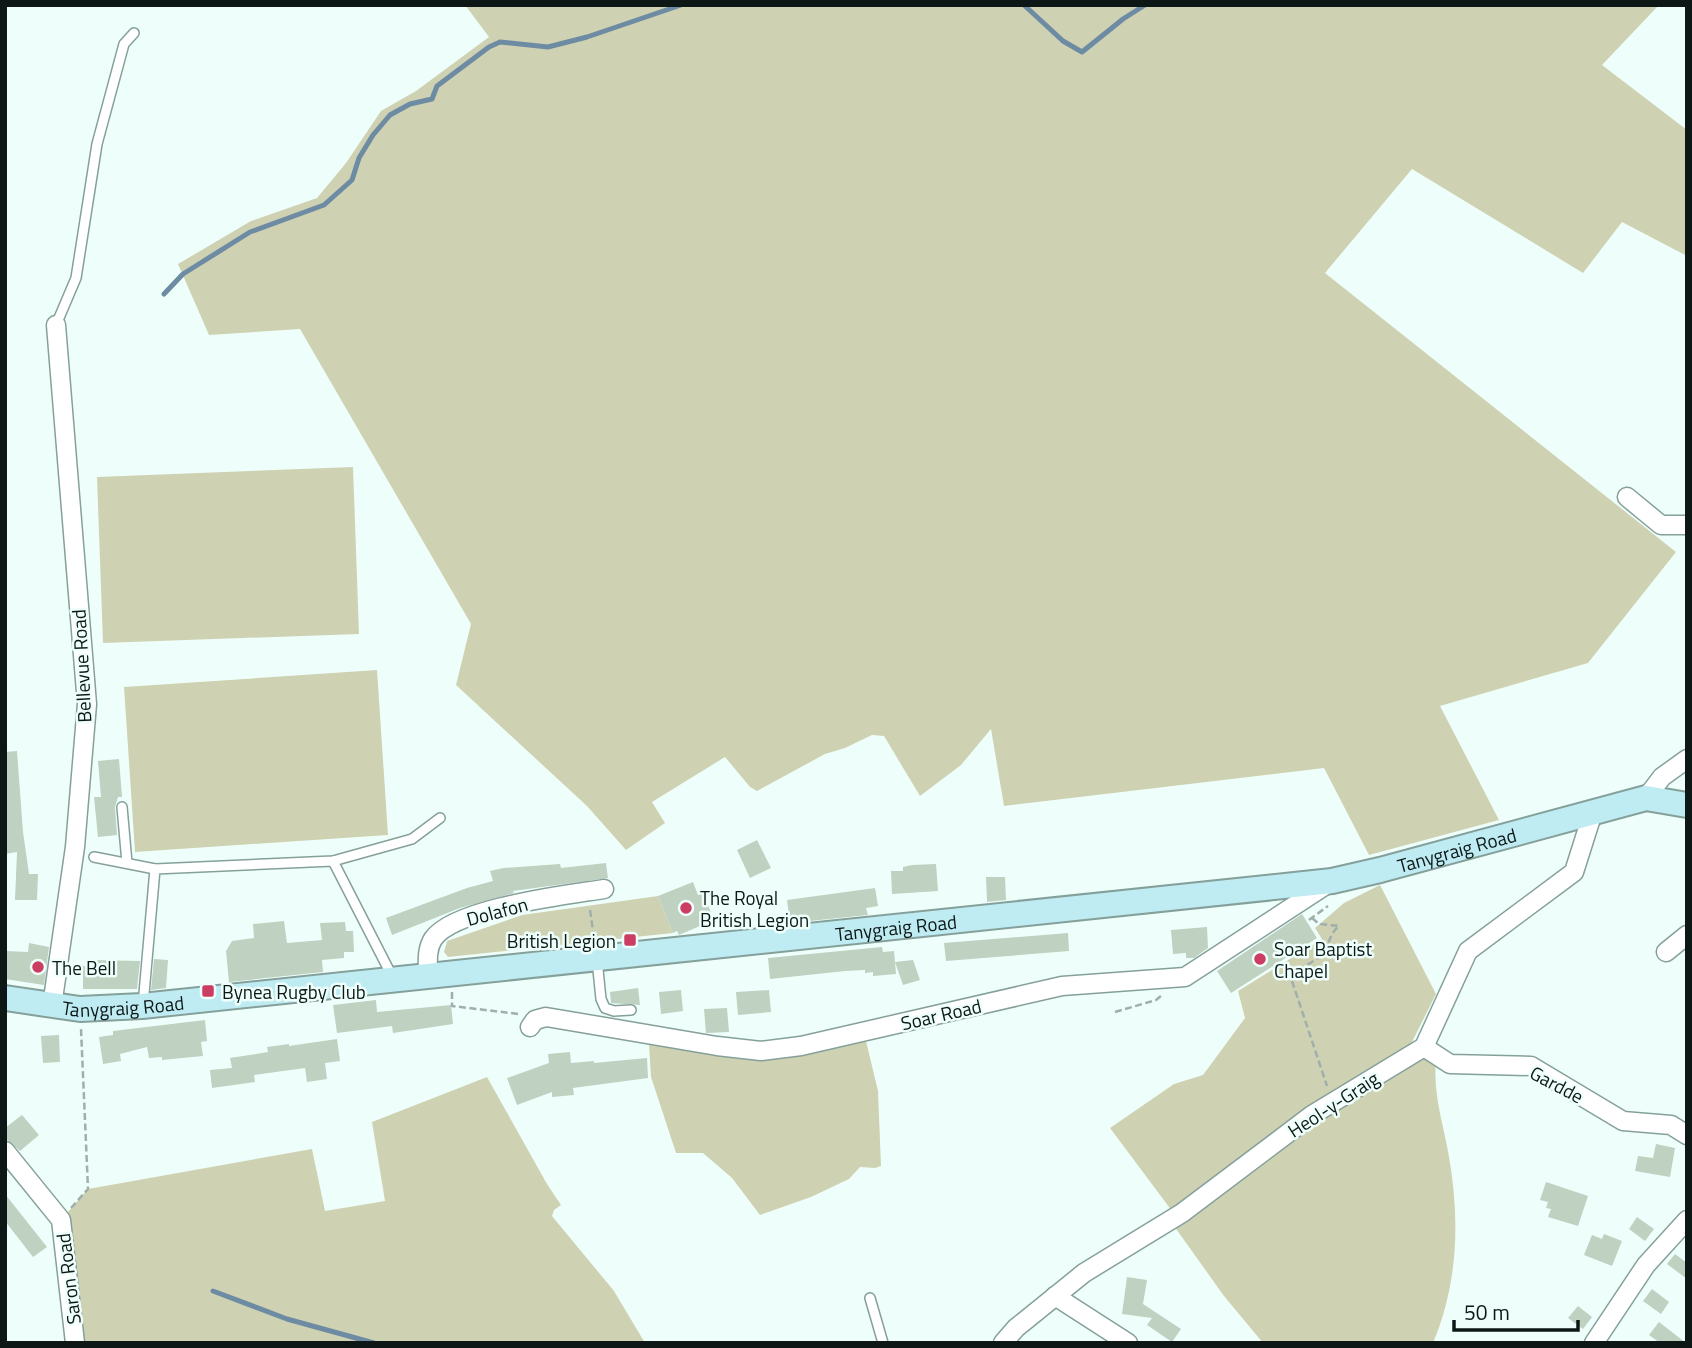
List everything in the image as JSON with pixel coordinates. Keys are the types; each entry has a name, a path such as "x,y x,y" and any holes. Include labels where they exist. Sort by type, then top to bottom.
{"main road":[{"name":"Tanygraig Road","path":"5,998 79,1009 142,1006 1332,881 1646,798"},
{"path":"1646,798 1687,805"}],"street":[{"name":"Bellevue Road","path":"52,1006 75,847 87,704 56,325"},
{"path":"1627,497 1661,525 1687,525"},
{"path":"1646,798 1662,777 1687,759"},
{"path":"1424,1047 1468,951 1574,872 1593,812"},
{"name":"Soar Road","path":"546,1017 717,1046 761,1051 800,1046 1062,986 1185,977 1332,881"},
{"name":"Dolafon","path":"428,976 427,955 433,939 446,926 515,905 596,890"},
{"path":"1666,952 1687,935"},
{"path":"530,1027 535,1020 546,1017"},
{"name":"Heol-y-Graig","path":"1003,1343 1016,1328 1055,1296 1115,1252 1182,1213 1309,1110 1424,1047"},
{"name":"Gardde","path":"1424,1047 1450,1064 1531,1066 1623,1121 1671,1125 1687,1135"},
{"name":"Saron Road","path":"5,1150 61,1220 75,1343"},
{"path":"1594,1343 1646,1265 1687,1220"},
{"path":"1055,1296 1128,1343"}],"lane":[{"path":"56,325 76,278 97,144 124,44 134,33"},
{"path":"122,807 127,863"},
{"path":"94,857 155,869 333,861 412,839 440,818"},
{"path":"333,861 393,980"},
{"path":"142,1006 155,869"},
{"path":"597,958 601,999 605,1008 614,1011 631,1010"},
{"path":"870,1298 883,1343"}],"path":[{"path":"596,890 597,958"},
{"path":"1309,1110 1329,1090 1291,978 1298,969 1323,954 1329,936 1339,926 1320,925 1312,918"},
{"path":"452,986 452,1006 546,1017"},
{"path":"61,1220 88,1189 79,1009"}],"green space":[{"path":"465,5 1659,5 1602,65 1687,130 1687,256 1622,222 1583,273 1412,169 1325,273 1676,552 1588,663 1440,706 1499,820 1369,855 1324,768 1004,806 991,729 961,765 920,796 884,736 872,735 825,754 757,791 750,787 725,757 652,802 665,823 626,850 587,806 456,685 471,624 300,329 209,335 178,264 251,221 317,198 346,163 381,111 416,91 489,37"},
{"path":"353,467 359,634 103,643 97,477"},
{"path":"377,670 388,835 135,852 124,687"},
{"path":"1380,885 1436,994 1411,1044 1305,1111 1172,1211 1110,1128 1174,1084 1203,1075 1245,1018 1238,991 1322,939 1315,928 1344,903"},
{"path":"658,896 673,933 448,957 444,952 447,941 522,915"},
{"path":"866,1041 878,1091 881,1166 860,1167 849,1179 811,1197 760,1215 732,1178 703,1153 676,1153 651,1077 649,1045 810,1049"},
{"path":"1424,1055 1436,1061 1437,1095 1452,1175 1455,1224 1455,1248 1448,1296 1433,1343 1263,1343 1224,1296 1174,1226 1317,1120"},
{"path":"487,1077 561,1205 554,1210 552,1216 614,1291 645,1343 77,1343 61,1220 88,1189 312,1149 325,1211 385,1201 372,1122"}],"building":[{"path":"17,751 23,832 29,874 38,874 37,900 15,900 17,852 5,854 5,752"},
{"path":"119,759 122,797 118,797 115,807 117,835 98,837 94,797 101,797 98,761"},
{"path":"757,840 771,868 750,878 737,850"},
{"path":"606,863 608,878 513,891 514,893 460,908 392,935 386,918 493,881 490,871 560,864 561,868"},
{"path":"936,864 938,891 892,894 891,871 903,871 903,867 912,865"},
{"path":"986,877 1005,877 1006,900 987,902"},
{"name":"The Royal British Legion","path":"693,882 698,895 703,893 714,920 679,935 677,931 673,933 658,896"},
{"path":"875,888 878,906 866,908 868,915 790,923 787,900"},
{"name":"Soar Baptist Chapel","path":"1302,914 1317,938 1231,993 1217,971"},
{"path":"284,921 287,943 322,940 320,923 345,922 346,931 353,931 354,952 344,952 344,958 322,960 323,972 229,982 226,951 232,941 254,938 253,924"},
{"path":"1207,927 1208,948 1194,958 1186,958 1186,953 1173,954 1171,930"},
{"path":"1068,933 1069,951 946,961 944,943"},
{"path":"29,943 49,947 44,985 5,979 5,951 28,952"},
{"path":"882,947 883,952 894,951 896,974 873,976 873,972 865,973 865,970 770,979 768,958"},
{"path":"154,959 168,960 166,988 151,990"},
{"path":"91,960 140,961 137,989 83,989 83,966 91,967"},
{"path":"913,960 920,980 903,985 895,962"},
{"path":"638,988 640,1005 611,1003 610,992"},
{"path":"681,990 683,1011 661,1014 659,992"},
{"path":"769,990 771,1012 738,1015 736,992"},
{"path":"376,1000 377,1012 451,1005 453,1024 393,1033 392,1026 337,1033 333,1005"},
{"path":"727,1008 729,1032 706,1033 704,1009"},
{"path":"205,1020 207,1041 201,1042 203,1056 162,1060 162,1057 149,1058 147,1047 120,1054 121,1061 103,1064 99,1037 113,1035 113,1031"},
{"path":"59,1035 60,1062 43,1063 41,1036"},
{"path":"337,1039 340,1061 325,1063 327,1079 307,1082 305,1068 254,1075 255,1082 212,1088 210,1070 232,1068 230,1058 268,1052 267,1047"},
{"path":"570,1052 571,1063 647,1058 648,1078 573,1088 574,1095 552,1097 552,1092 517,1105 507,1078 549,1063 548,1054"},
{"path":"22,1115 39,1135 20,1151 5,1138 5,1128"},
{"path":"1656,1144 1675,1148 1670,1177 1635,1171 1638,1156 1653,1158"},
{"path":"1546,1182 1588,1196 1578,1226 1548,1217 1551,1209 1546,1208 1548,1202 1540,1200"},
{"path":"5,1194 47,1247 33,1257 5,1221"},
{"path":"1637,1217 1654,1229 1645,1241 1629,1229"},
{"path":"1604,1234 1622,1241 1612,1266 1584,1255 1592,1235 1602,1239"},
{"path":"1675,1254 1687,1263 1687,1279 1667,1264"},
{"path":"1127,1277 1147,1280 1143,1304 1181,1329 1172,1342 1147,1325 1152,1318 1122,1314"},
{"path":"1652,1289 1669,1302 1661,1314 1643,1301"},
{"path":"1578,1306 1592,1317 1583,1329 1568,1318"},
{"path":"1659,1322 1686,1343 1660,1343 1649,1335"}],"waterway":[{"path":"164,294 183,274 250,232 324,205 352,180 359,158 390,115 410,104 432,99 437,86 489,47 500,42 548,47 587,37 681,5"},
{"path":"1024,5 1063,41 1082,52 1145,5"},
{"path":"213,1291 287,1319 374,1343"}],"place":[{"name":"The Royal British Legion","path":"686,908"},
{"name":"British Legion","path":"630,940"},
{"name":"Soar Baptist Chapel","path":"1260,959"},
{"name":"The Bell","path":"38,967"},
{"name":"Bynea Rugby Club","path":"208,991"}]}
